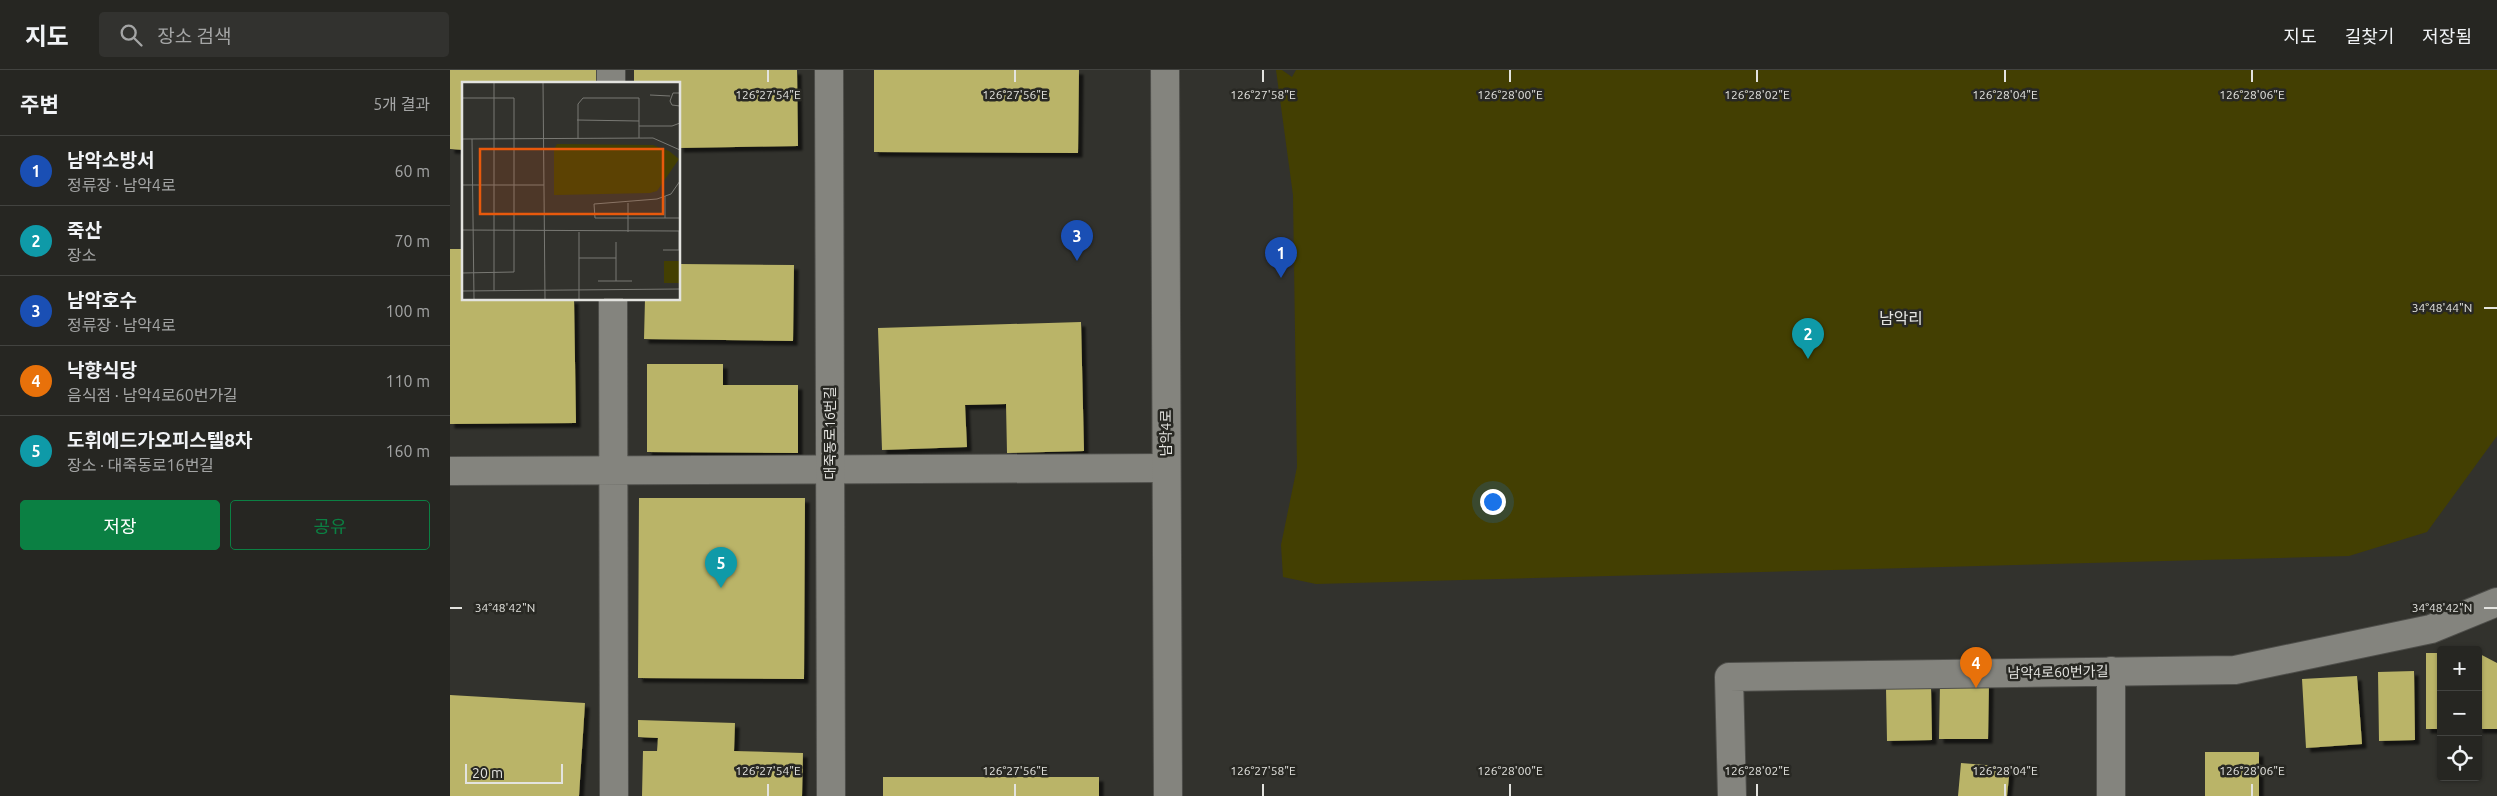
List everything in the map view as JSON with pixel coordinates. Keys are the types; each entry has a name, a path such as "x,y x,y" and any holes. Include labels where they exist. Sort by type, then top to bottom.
{"street":[{"name":"대죽동로16번길","path":"829,70 831,796"},
{"name":"남악4로","path":"1165,70 1168,796"},
{"path":"612,300 614,796"},
{"path":"450,471 1166,468"},
{"name":"남악4로60번가길","path":"1732,796 1729,677 2236,670 2431,629 2497,602"},
{"path":"2111,671 2111,796"}],"shaded area":[{"path":"1276,70 1282,70 1292,77 1296,70 2497,70 2497,436 2427,532 2349,556 1316,584 1283,577 1281,545 1297,467 1293,195"}],"building":[{"path":"450,70 596,70 596,82 462,82 462,150 450,149"},
{"path":"634,70 797,70 798,146 680,148 680,82 634,82"},
{"path":"874,70 1079,70 1078,153 874,152"},
{"path":"450,249 462,249 462,300 574,300 576,423 450,424"},
{"path":"680,264 794,265 793,341 644,339 645,300 680,300"},
{"path":"1081,322 1084,451 1007,453 1006,404 965,405 967,447 882,450 878,328"},
{"path":"647,364 723,364 723,385 798,385 798,453 647,452"},
{"path":"639,498 805,498 804,679 638,678"},
{"path":"2426,653 2437,653 2437,729 2426,729"},
{"path":"2482,655 2497,663 2497,729 2482,729"},
{"path":"2414,671 2415,740 2379,741 2378,672"},
{"path":"2357,676 2362,744 2306,748 2302,679"},
{"path":"1940,682 1989,683 1988,739 1939,739"},
{"path":"1931,687 1932,740 1887,741 1886,688"},
{"path":"450,695 585,703 579,796 450,796"},
{"path":"638,720 735,723 734,751 803,753 802,796 642,796 643,751 657,751 658,738 638,737"},
{"path":"2205,752 2259,752 2259,796 2205,796"},
{"path":"1961,763 2010,767 2007,796 1958,796"},
{"path":"883,777 1099,777 1099,796 883,796"}],"place":[{"name":"남악호수","path":"1077,261"},
{"name":"남악소방서","path":"1281,278"},
{"name":"죽산","path":"1808,359"},
{"name":"도휘에드가오피스텔8차","path":"721,588"},
{"name":"낙향식당","path":"1976,688"}],"district":[{"name":"남악리","path":"1901,318"}]}
